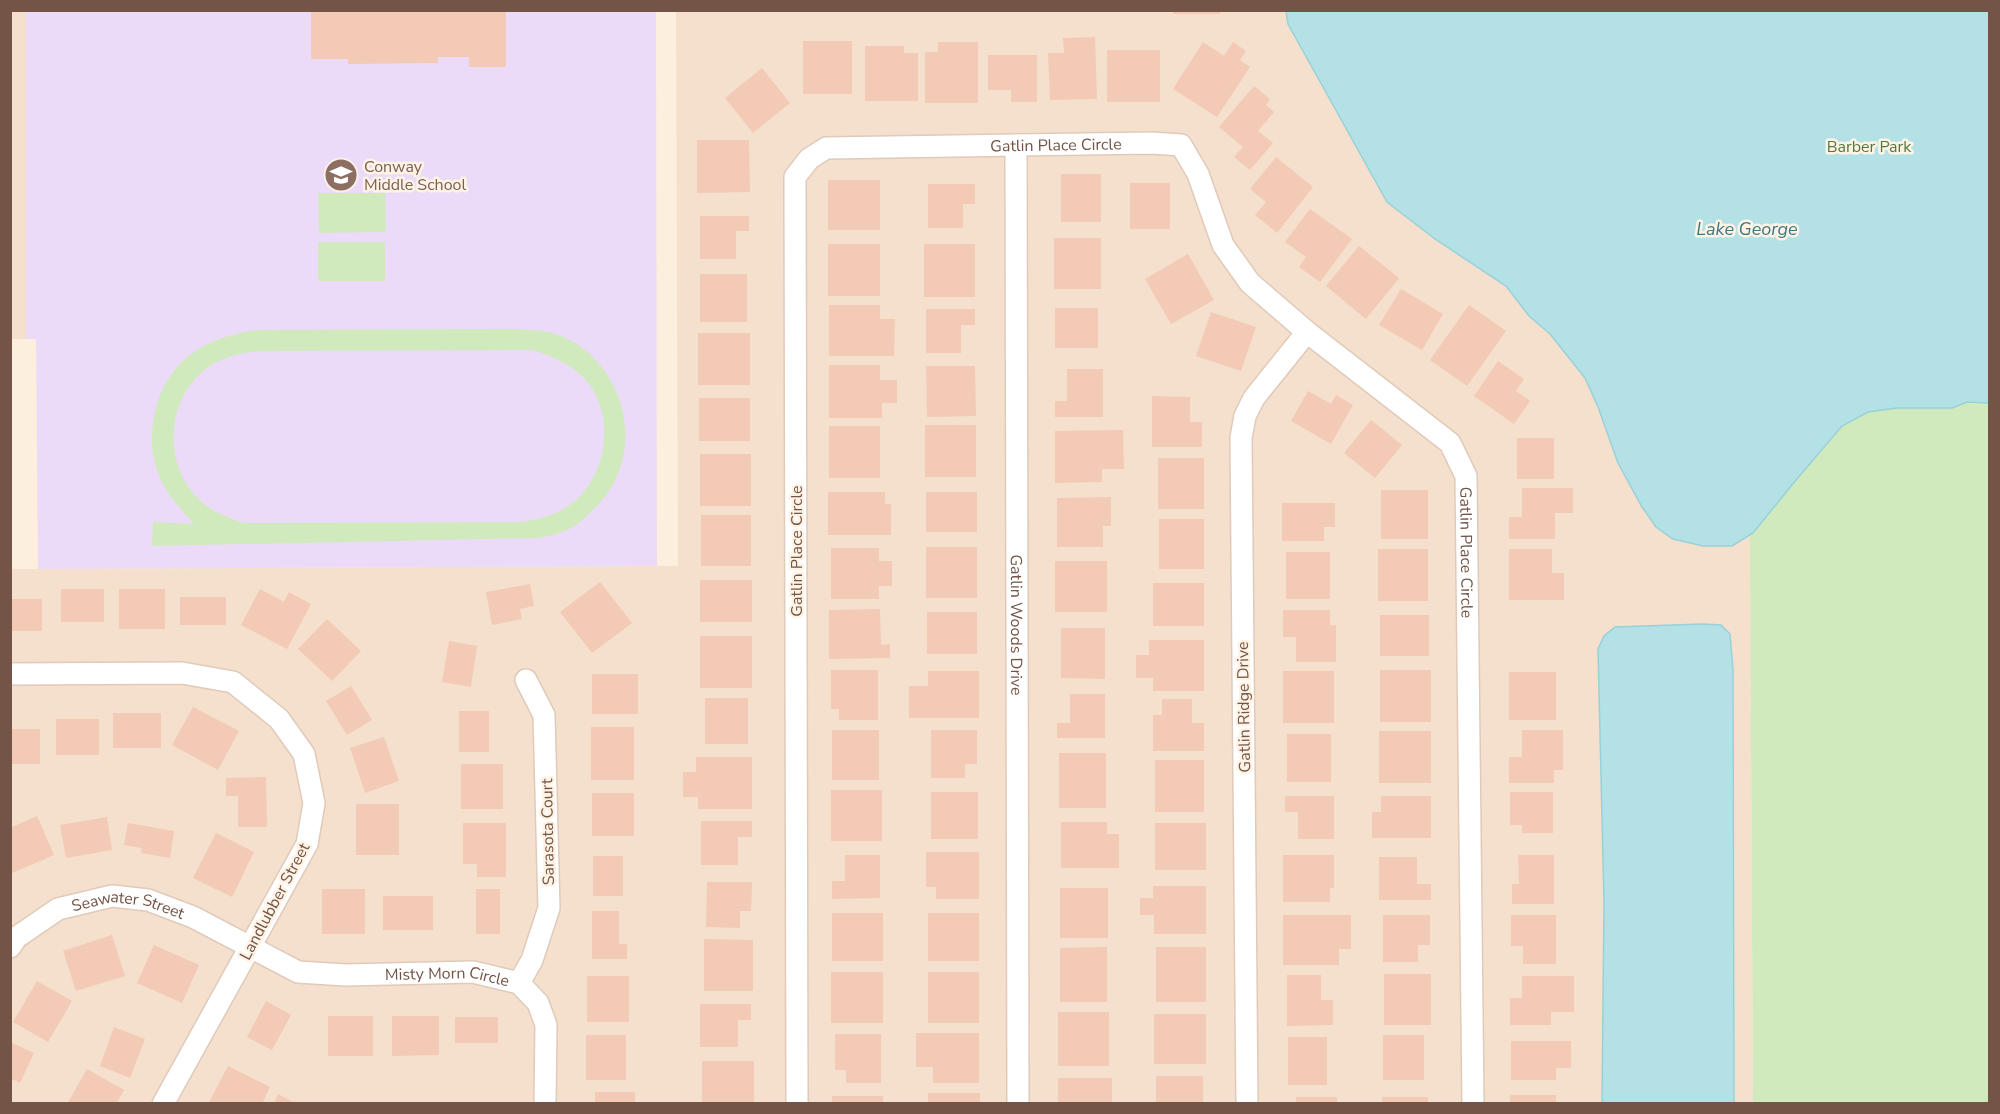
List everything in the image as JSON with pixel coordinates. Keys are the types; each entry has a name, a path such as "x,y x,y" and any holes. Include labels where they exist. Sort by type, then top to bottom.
{"street":[{"name":"Gatlin Place Circle","path":"797,1104 795,177 808,159 826,148 1152,143 1180,146 1198,174 1223,245 1250,283 1308,332 1450,442 1466,476 1473,1104"},
{"name":"Gatlin Woods Drive","path":"1016,146 1018,1104"},
{"name":"Gatlin Ridge Drive","path":"1247,1104 1241,438 1245,416 1254,398 1308,332"},
{"name":"Landlubber Street","path":"10,674 182,673 233,682 279,719 304,754 314,803 306,844 163,1104"},
{"name":"Sarasota Court","path":"519,983 532,960 549,908 544,715 526,680"},
{"name":"Seawater Street","path":"10,947 17,937 58,909 112,896 148,900 171,908 193,917 250,948"},
{"name":"Misty Morn Circle","path":"250,948 298,972 346,975 473,972 519,983 538,1003 546,1025 545,1104"}],"shaded area":[{"path":"10,11 26,11 26,339 10,339"},
{"name":"Conway Middle School","path":"26,11 656,11 657,566 38,569 36,339 26,339"},
{"path":"676,11 1989,11 1747,20 1753,1103 11,1103 10,569 678,566"}],"green space":[{"name":"Barber Park","path":"1989,16 1989,1103 1753,1103 1747,20"},
{"path":"318,193 385,193 386,232 319,233"},
{"path":"318,242 385,242 385,281 318,281"},
{"path":"514,329 540,331 564,337 586,351 603,369 616,390 623,414 625,438 622,462 613,485 597,506 574,526 565,531 539,538 152,546 153,522 194,524 166,490 155,462 152,446 153,422 165,384 187,357 202,347 218,339 257,330","holes":["532,350 566,364 584,378 595,394 602,411 604,430 603,449 598,467 589,484 577,499 562,510 547,516 522,522 244,523 207,507 189,488 180,470 175,451 174,431 177,411 185,393 197,377 213,364 231,356 262,351"]}],"water":[{"name":"Lake George","path":"1286,11 1989,11 1989,403 1967,402 1952,408 1897,408 1868,412 1842,426 1753,533 1732,546 1703,546 1673,539 1656,527 1642,507 1618,463 1585,378 1550,334 1529,316 1506,286 1435,239 1387,202 1288,24"},
{"path":"1721,625 1730,634 1733,669 1734,1103 1602,1103 1604,902 1598,649 1604,636 1615,627"}],"building":[{"path":"311,10 506,10 506,67 469,67 469,57 438,57 438,63 348,64 348,59 311,59"},
{"path":"1173,10 1220,10 1220,14 1173,14"},
{"path":"1095,37 1097,99 1050,100 1048,53 1064,53 1063,38"},
{"path":"803,41 852,41 852,94 803,94"},
{"path":"938,42 978,42 978,103 925,103 925,52 938,52"},
{"path":"1203,42 1224,56 1233,42 1246,51 1240,60 1250,67 1217,117 1173,89"},
{"path":"865,46 904,46 904,53 918,53 918,101 865,101"},
{"path":"1107,50 1160,50 1160,102 1107,102"},
{"path":"988,55 1037,55 1037,102 1011,102 1011,90 988,90"},
{"path":"762,68 790,103 753,133 725,98"},
{"path":"1254,86 1270,99 1266,105 1274,112 1258,131 1273,143 1250,170 1234,157 1243,147 1219,127"},
{"path":"697,140 749,140 750,192 697,193"},
{"path":"1276,157 1313,187 1277,233 1255,215 1266,202 1250,189"},
{"path":"1061,174 1101,174 1101,222 1061,222"},
{"path":"828,180 880,180 880,230 828,230"},
{"path":"1130,183 1170,183 1170,229 1130,229"},
{"path":"928,184 975,184 975,204 963,204 963,228 928,228"},
{"path":"1310,209 1352,239 1320,282 1299,267 1306,257 1285,242"},
{"path":"700,216 749,216 749,231 736,231 736,259 700,259"},
{"path":"1054,238 1101,238 1101,289 1054,289"},
{"path":"828,244 880,244 880,296 828,296"},
{"path":"924,244 975,244 975,297 924,297"},
{"path":"1359,246 1399,278 1366,319 1326,286"},
{"path":"1188,254 1214,300 1171,324 1145,279"},
{"path":"700,274 747,274 747,322 700,322"},
{"path":"1401,289 1443,314 1422,350 1379,325"},
{"path":"829,305 880,305 880,319 895,319 894,356 829,356"},
{"path":"1469,305 1506,331 1467,386 1430,360"},
{"path":"1055,308 1098,308 1098,348 1055,348"},
{"path":"926,309 975,309 975,325 961,325 961,353 926,353"},
{"path":"1211,312 1256,327 1241,371 1196,356"},
{"path":"698,333 750,333 750,385 698,385"},
{"path":"1498,361 1524,379 1516,391 1530,401 1514,424 1474,396"},
{"path":"829,365 880,365 880,380 897,380 897,403 882,403 882,418 829,418"},
{"path":"926,366 975,366 976,416 927,417"},
{"path":"1067,369 1103,369 1103,417 1055,417 1055,401 1067,401"},
{"path":"1308,391 1331,404 1336,395 1353,405 1331,444 1291,421"},
{"path":"1152,396 1190,397 1190,422 1202,422 1202,447 1152,447"},
{"path":"699,398 750,398 750,441 699,441"},
{"path":"1371,420 1402,445 1375,478 1344,453"},
{"path":"925,425 976,425 976,477 925,477"},
{"path":"829,426 880,426 880,478 829,478"},
{"path":"1123,430 1124,469 1102,469 1102,482 1055,483 1055,431"},
{"path":"1517,438 1554,438 1554,479 1517,479"},
{"path":"700,454 751,454 751,506 700,506"},
{"path":"1158,458 1204,458 1204,509 1158,509"},
{"path":"1522,488 1573,488 1573,513 1555,513 1555,539 1509,539 1509,517 1522,517"},
{"path":"1381,490 1428,490 1428,539 1381,539"},
{"path":"828,492 885,492 885,504 891,504 891,535 828,535"},
{"path":"926,492 977,492 977,532 926,532"},
{"path":"1111,497 1111,526 1103,526 1103,547 1057,547 1057,498"},
{"path":"1282,503 1335,503 1335,527 1324,527 1324,541 1282,541"},
{"path":"701,515 751,515 751,566 701,566"},
{"path":"1159,519 1204,519 1204,569 1159,569"},
{"path":"926,547 977,547 977,598 926,598"},
{"path":"831,548 879,548 879,561 892,561 892,586 879,586 879,599 831,599"},
{"path":"1378,549 1428,549 1428,601 1378,601"},
{"path":"1509,549 1552,549 1552,573 1564,573 1564,600 1509,600"},
{"path":"1286,552 1330,552 1330,599 1286,599"},
{"path":"1055,561 1107,561 1107,612 1055,612"},
{"path":"700,580 752,580 752,622 700,622"},
{"path":"600,582 632,623 592,653 560,612"},
{"path":"1153,583 1204,583 1204,626 1153,626"},
{"path":"530,584 534,606 520,609 522,619 492,625 486,592"},
{"path":"61,589 104,589 104,622 61,622"},
{"path":"119,589 165,589 165,629 119,629"},
{"path":"260,589 284,602 289,592 311,604 287,649 241,625"},
{"path":"180,597 226,597 226,625 180,625"},
{"path":"10,599 42,599 42,631 10,631"},
{"path":"880,609 881,645 890,644 890,658 829,659 829,610"},
{"path":"1283,610 1330,610 1330,625 1336,625 1336,662 1296,662 1296,637 1283,637"},
{"path":"927,612 977,612 977,654 927,654"},
{"path":"1380,615 1429,615 1429,656 1380,656"},
{"path":"327,619 361,651 332,681 298,649"},
{"path":"1061,628 1105,628 1105,679 1061,678"},
{"path":"700,636 752,636 752,688 700,688"},
{"path":"1149,640 1204,640 1204,691 1153,691 1153,678 1136,678 1136,655 1149,655"},
{"path":"449,641 477,646 471,687 442,682"},
{"path":"831,670 878,670 878,720 839,720 839,709 831,709"},
{"path":"1380,670 1431,670 1431,722 1380,722"},
{"path":"928,671 979,671 979,718 909,718 909,686 928,686"},
{"path":"1283,671 1334,671 1334,723 1283,723"},
{"path":"1509,672 1556,672 1556,720 1509,720"},
{"path":"592,674 638,674 638,714 592,714"},
{"path":"351,686 372,720 347,735 326,701"},
{"path":"1070,694 1105,694 1105,738 1057,738 1057,723 1070,723"},
{"path":"705,698 748,698 748,744 705,744"},
{"path":"1162,699 1192,699 1192,723 1204,723 1204,751 1153,751 1153,715 1162,715"},
{"path":"193,707 239,731 218,770 172,745"},
{"path":"459,711 489,711 489,752 459,752"},
{"path":"113,713 161,713 161,748 113,748"},
{"path":"56,719 99,719 99,755 56,755"},
{"path":"591,727 634,727 634,780 591,780"},
{"path":"10,729 40,729 40,764 10,764"},
{"path":"832,730 879,730 879,780 832,780"},
{"path":"931,730 977,730 977,764 965,764 965,778 931,778"},
{"path":"1522,730 1563,730 1563,770 1554,770 1554,783 1509,783 1509,757 1522,757"},
{"path":"1379,731 1431,731 1431,783 1379,783"},
{"path":"1287,734 1331,734 1331,782 1287,782"},
{"path":"384,737 399,781 365,793 350,748"},
{"path":"1059,753 1106,753 1106,808 1059,808"},
{"path":"696,757 752,757 752,809 698,809 698,797 683,797 683,772 696,772"},
{"path":"1155,760 1204,760 1204,812 1155,812"},
{"path":"461,764 503,764 503,809 461,809"},
{"path":"266,777 267,827 238,827 238,796 226,796 226,778"},
{"path":"831,790 882,790 882,841 831,841"},
{"path":"931,792 978,792 978,839 931,839"},
{"path":"1510,792 1553,792 1553,833 1522,833 1522,825 1510,825"},
{"path":"592,793 634,793 634,836 592,836"},
{"path":"1285,796 1334,796 1334,839 1298,839 1298,812 1285,812"},
{"path":"1381,796 1431,796 1431,838 1372,838 1372,812 1381,812"},
{"path":"356,804 399,804 399,855 356,855"},
{"path":"37,816 54,855 10,874 10,828"},
{"path":"107,817 112,850 66,858 60,825"},
{"path":"701,821 752,821 752,837 738,837 738,865 701,865"},
{"path":"1061,822 1107,822 1107,834 1119,834 1119,868 1061,868"},
{"path":"128,823 174,831 170,858 141,853 142,848 124,845"},
{"path":"463,823 506,823 506,877 477,877 477,864 463,864"},
{"path":"1155,823 1206,823 1206,870 1155,870"},
{"path":"216,833 254,852 232,897 193,878"},
{"path":"926,852 979,852 979,899 936,899 936,887 926,887"},
{"path":"845,855 880,855 880,898 832,899 832,881 845,881"},
{"path":"1283,855 1334,855 1334,888 1330,888 1330,902 1283,902"},
{"path":"1518,855 1554,855 1554,904 1512,904 1512,884 1519,884"},
{"path":"593,856 623,856 623,896 593,896"},
{"path":"1379,857 1417,857 1417,884 1431,884 1431,900 1379,900"},
{"path":"707,882 752,882 751,911 740,911 740,928 706,927"},
{"path":"1153,886 1206,886 1206,934 1154,934 1154,915 1140,915 1140,898 1153,898"},
{"path":"1060,888 1108,888 1108,938 1060,938"},
{"path":"322,889 365,889 365,934 322,934"},
{"path":"476,889 500,889 500,934 476,934"},
{"path":"383,896 433,896 433,930 383,930"},
{"path":"592,911 619,911 619,944 627,944 627,959 592,959"},
{"path":"832,913 883,913 883,961 832,961"},
{"path":"928,913 979,913 979,961 928,961"},
{"path":"1283,915 1351,915 1351,949 1339,949 1339,965 1283,965"},
{"path":"1383,915 1430,915 1430,945 1418,945 1418,962 1383,962"},
{"path":"1511,915 1556,915 1556,964 1523,964 1523,946 1511,946"},
{"path":"112,935 125,976 76,991 63,951"},
{"path":"704,939 753,940 753,991 704,991"},
{"path":"154,945 199,965 182,1003 137,983"},
{"path":"1107,947 1107,1002 1060,1002 1060,948"},
{"path":"1156,947 1206,947 1206,1002 1156,1002"},
{"path":"831,972 883,972 883,1023 831,1023"},
{"path":"928,972 979,972 979,1023 928,1023"},
{"path":"1384,974 1431,974 1431,1025 1384,1025"},
{"path":"1287,975 1321,975 1321,1000 1333,1000 1333,1025 1287,1026"},
{"path":"587,976 629,976 629,1022 587,1022"},
{"path":"1522,976 1574,976 1574,1012 1551,1012 1551,1025 1510,1025 1510,998 1522,998"},
{"path":"37,981 72,1001 48,1042 13,1022"},
{"path":"266,1001 291,1015 272,1050 247,1037"},
{"path":"700,1004 751,1004 751,1020 738,1020 738,1047 700,1047"},
{"path":"1058,1012 1109,1012 1109,1066 1058,1066"},
{"path":"1154,1014 1206,1014 1206,1064 1154,1064"},
{"path":"328,1016 373,1016 373,1056 328,1056"},
{"path":"392,1016 439,1016 439,1055 392,1056"},
{"path":"455,1017 498,1017 498,1043 455,1043"},
{"path":"114,1027 145,1039 130,1078 100,1066"},
{"path":"916,1033 979,1033 979,1083 933,1083 933,1067 916,1067"},
{"path":"835,1034 881,1034 881,1083 846,1083 846,1070 835,1070"},
{"path":"586,1035 626,1035 626,1080 586,1080"},
{"path":"1383,1035 1424,1035 1424,1080 1383,1080"},
{"path":"1288,1037 1327,1037 1327,1085 1288,1085"},
{"path":"1511,1041 1571,1041 1571,1068 1556,1068 1556,1080 1511,1080"},
{"path":"10,1042 34,1053 20,1083 10,1078"},
{"path":"702,1061 754,1061 754,1104 702,1104"},
{"path":"228,1066 270,1087 262,1104 208,1104"},
{"path":"87,1069 124,1090 116,1104 67,1104"},
{"path":"1156,1076 1203,1076 1203,1104 1156,1104"},
{"path":"1058,1078 1112,1078 1112,1104 1058,1104"},
{"path":"595,1092 635,1092 635,1104 595,1104"},
{"path":"928,1093 980,1093 980,1104 928,1104"},
{"path":"278,1094 297,1104 274,1104"},
{"path":"1510,1095 1556,1095 1556,1104 1510,1104"},
{"path":"832,1096 883,1096 883,1104 832,1104"},
{"path":"1296,1097 1337,1097 1337,1104 1296,1104"},
{"path":"1382,1097 1428,1097 1428,1104 1382,1104"}],"place":[{"name":"Conway Middle School","path":"341,175"}]}
